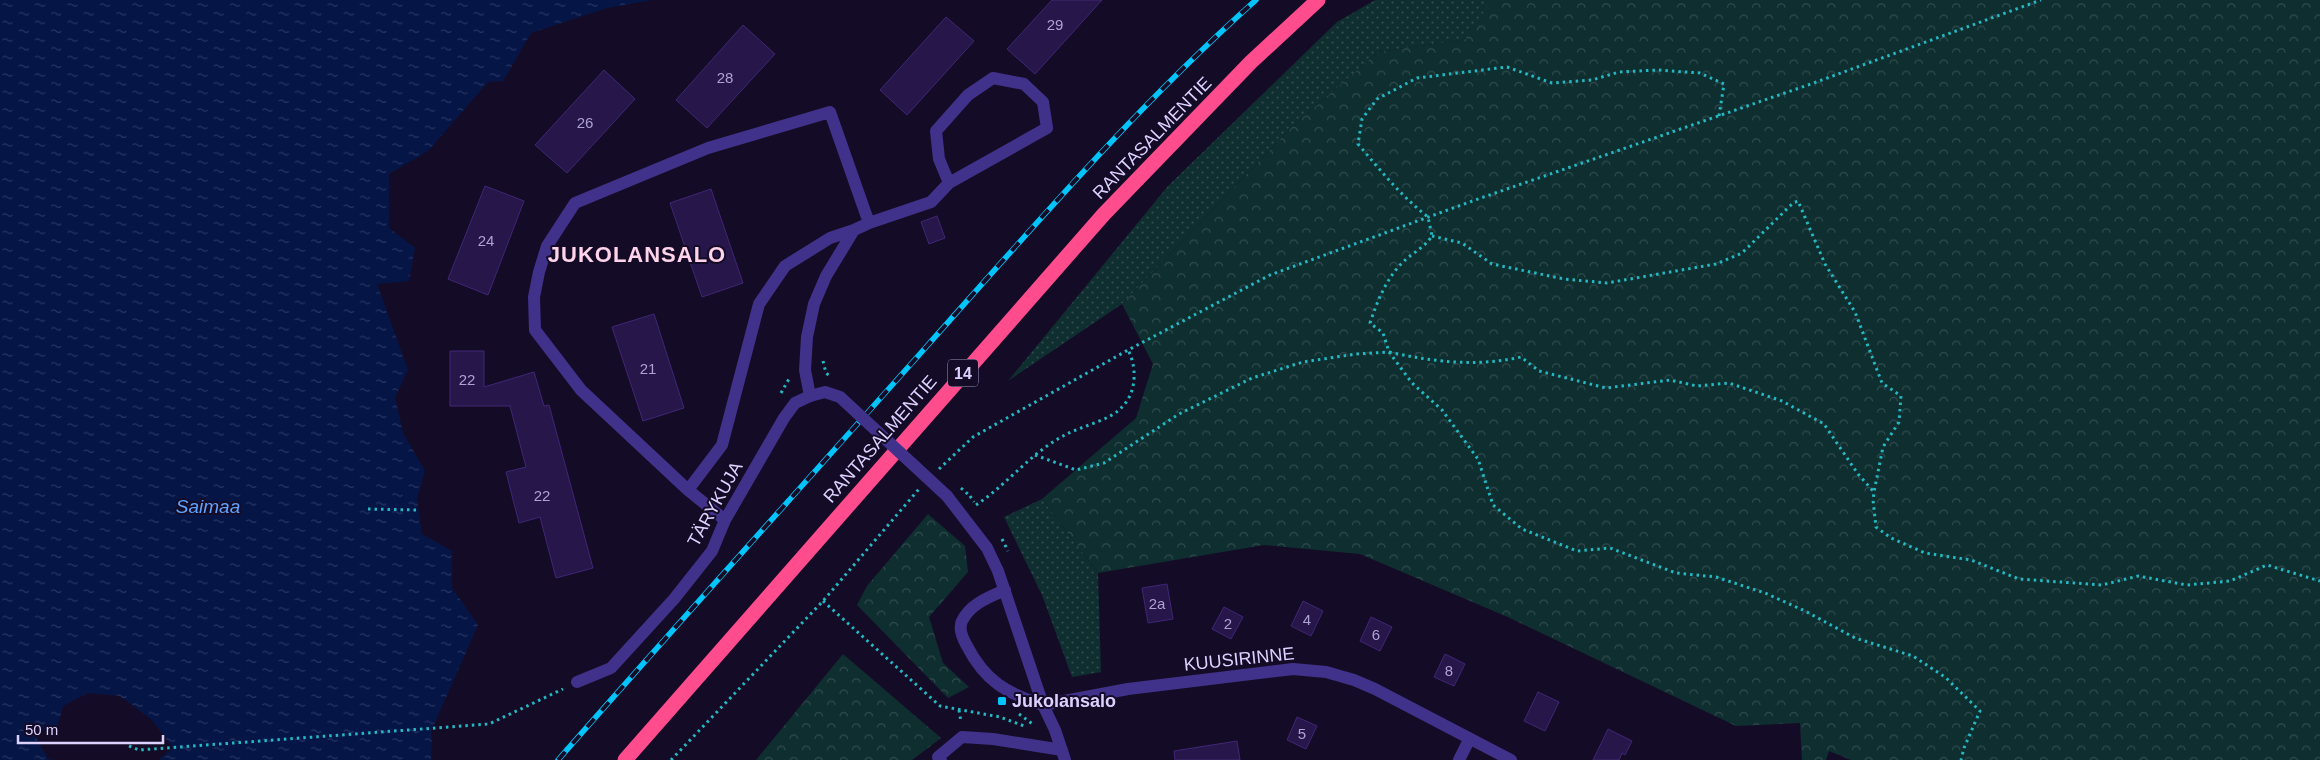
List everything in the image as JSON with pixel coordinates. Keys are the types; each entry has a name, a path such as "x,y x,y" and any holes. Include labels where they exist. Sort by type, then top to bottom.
{"highway":[{"name":"RANTASALMENTIE","path":"624,760 1104,214 1251,62 1318,0"}],"street":[{"path":"688,490 722,445 759,304 785,266 830,238 854,230 869,222 931,202 949,184 1047,128 1042,102 1024,84 993,78 968,95 936,131 939,159 949,184"},
{"path":"725,520 688,490 581,390 535,330 534,297 547,246 575,203 708,148 830,112 869,222"},
{"path":"854,230 826,276 814,304 807,337 805,370 810,396 825,392 840,397 947,496 987,548 1005,590 1043,705 1055,730 1063,755"},
{"name":"TÄRYKUJA","path":"577,682 611,668 674,599 712,551 725,520 784,418 795,403 810,396"},
{"path":"1005,590 981,601 967,614 961,625 962,637 976,663 989,679 1021,698 1043,705"},
{"name":"KUUSIRINNE","path":"1043,705 1128,689 1293,669 1326,672 1354,680 1511,760"},
{"path":"941,760 938,758 962,737 993,739 1063,755"},
{"path":"1459,760 1469,740"}],"path":[{"path":"938,470 973,436 1128,350 1270,276 1428,217 1718,116 2041,0"},
{"path":"1718,116 1724,84 1700,73 1658,70 1618,72 1592,80 1552,83 1507,67 1417,78 1377,99 1362,119 1358,144 1410,203 1428,217 1432,236 1427,243 1401,264 1379,296 1370,322 1383,333 1389,352 1412,383 1442,410 1478,459 1494,505 1522,529 1577,551 1610,548 1676,573 1716,577 1805,610 1855,638 1914,656 1945,677 1980,711 1964,748 1961,760"},
{"path":"1432,236 1462,243 1492,264 1564,279 1607,283 1716,264 1742,252 1793,203 1798,201 1825,264 1855,312 1882,384 1901,396 1899,422 1883,447 1873,500 1876,527 1891,538 1925,553 1971,560 2019,579 2102,585 2138,576 2187,585 2230,581 2267,565 2320,581"},
{"path":"976,505 988,497 1035,455 1066,434 1122,408 1130,394 1135,374 1134,362 1128,350"},
{"path":"1035,455 1076,470 1104,463 1179,414 1252,378 1304,362 1356,354 1389,352 1429,360 1463,363 1498,362 1520,357 1539,371 1606,388 1670,380 1697,386 1729,383 1782,400 1824,424 1858,474 1874,492"},
{"path":"821,354 826,373 833,378"},
{"path":"671,760 823,601 925,483"},
{"path":"368,510 417,510"},
{"path":"823,601 940,706 1000,717 1044,733 1055,730"},
{"path":"129,746 139,750 173,748 488,724 577,682"}],"green space":[{"path":"1375,0 1492,0 1468,39 1378,52 1293,126 1122,304 1008,381 1168,186 1337,22"},
{"path":"1491,0 2320,0 2320,760 1851,760 1829,751 1826,760 1802,760 1800,723 1736,726 1510,618 1360,554 1264,545 1098,573 1042,499 1136,418 1153,364 1122,304 1293,126 1378,52 1467,39"},
{"path":"1042,499 1098,573 1101,672 1072,677 1042,595 1004,517"},
{"path":"928,514 965,546 968,572 929,617 943,663 969,687 948,698 857,605 867,586"},
{"path":"843,654 941,738 912,760 756,760"}],"water":[{"name":"Saimaa","path":"0,0 652,0 607,8 531,33 503,81 488,82 428,151 389,174 389,228 415,248 409,281 377,284 408,370 395,397 403,433 425,471 417,499 422,534 452,551 452,588 478,625 432,729 431,760 158,760 173,748 152,720 120,696 88,693 63,706 56,731 43,730 36,737 48,759 53,760 0,760"}],"building":[{"path":"1052,0 1102,0 1035,74 1007,49"},
{"path":"946,17 974,41 907,115 880,90"},
{"path":"743,25 775,54 707,128 676,100"},
{"path":"604,70 635,99 567,173 535,145"},
{"path":"485,186 524,201 488,295 448,279"},
{"path":"711,189 743,283 702,297 670,203"},
{"path":"937,216 945,238 929,244 921,222"},
{"path":"654,314 684,408 643,421 612,327"},
{"path":"450,351 484,351 484,387 534,372 544,406 549,405 593,568 556,578 540,517 519,523 506,472 526,467 510,406 450,406"},
{"path":"1167,584 1173,619 1148,623 1142,588"},
{"path":"1303,601 1323,611 1311,636 1291,626"},
{"path":"1224,607 1243,617 1231,639 1212,629"},
{"path":"1371,617 1392,627 1380,651 1360,641"},
{"path":"1445,654 1465,664 1454,686 1434,677"},
{"path":"1538,692 1559,702 1545,731 1524,721"},
{"path":"1297,717 1317,726 1306,749 1287,740"},
{"path":"1608,729 1632,741 1625,755 1622,753 1619,760 1593,760"},
{"path":"1237,741 1240,760 1175,760 1174,751"}],"railway":[{"path":"558,760 1087,168 1169,82 1256,0"}],"place":[{"name":"Jukolansalo","path":"1002,701"}],"district":[{"name":"JUKOLANSALO","path":"637,254"}]}
